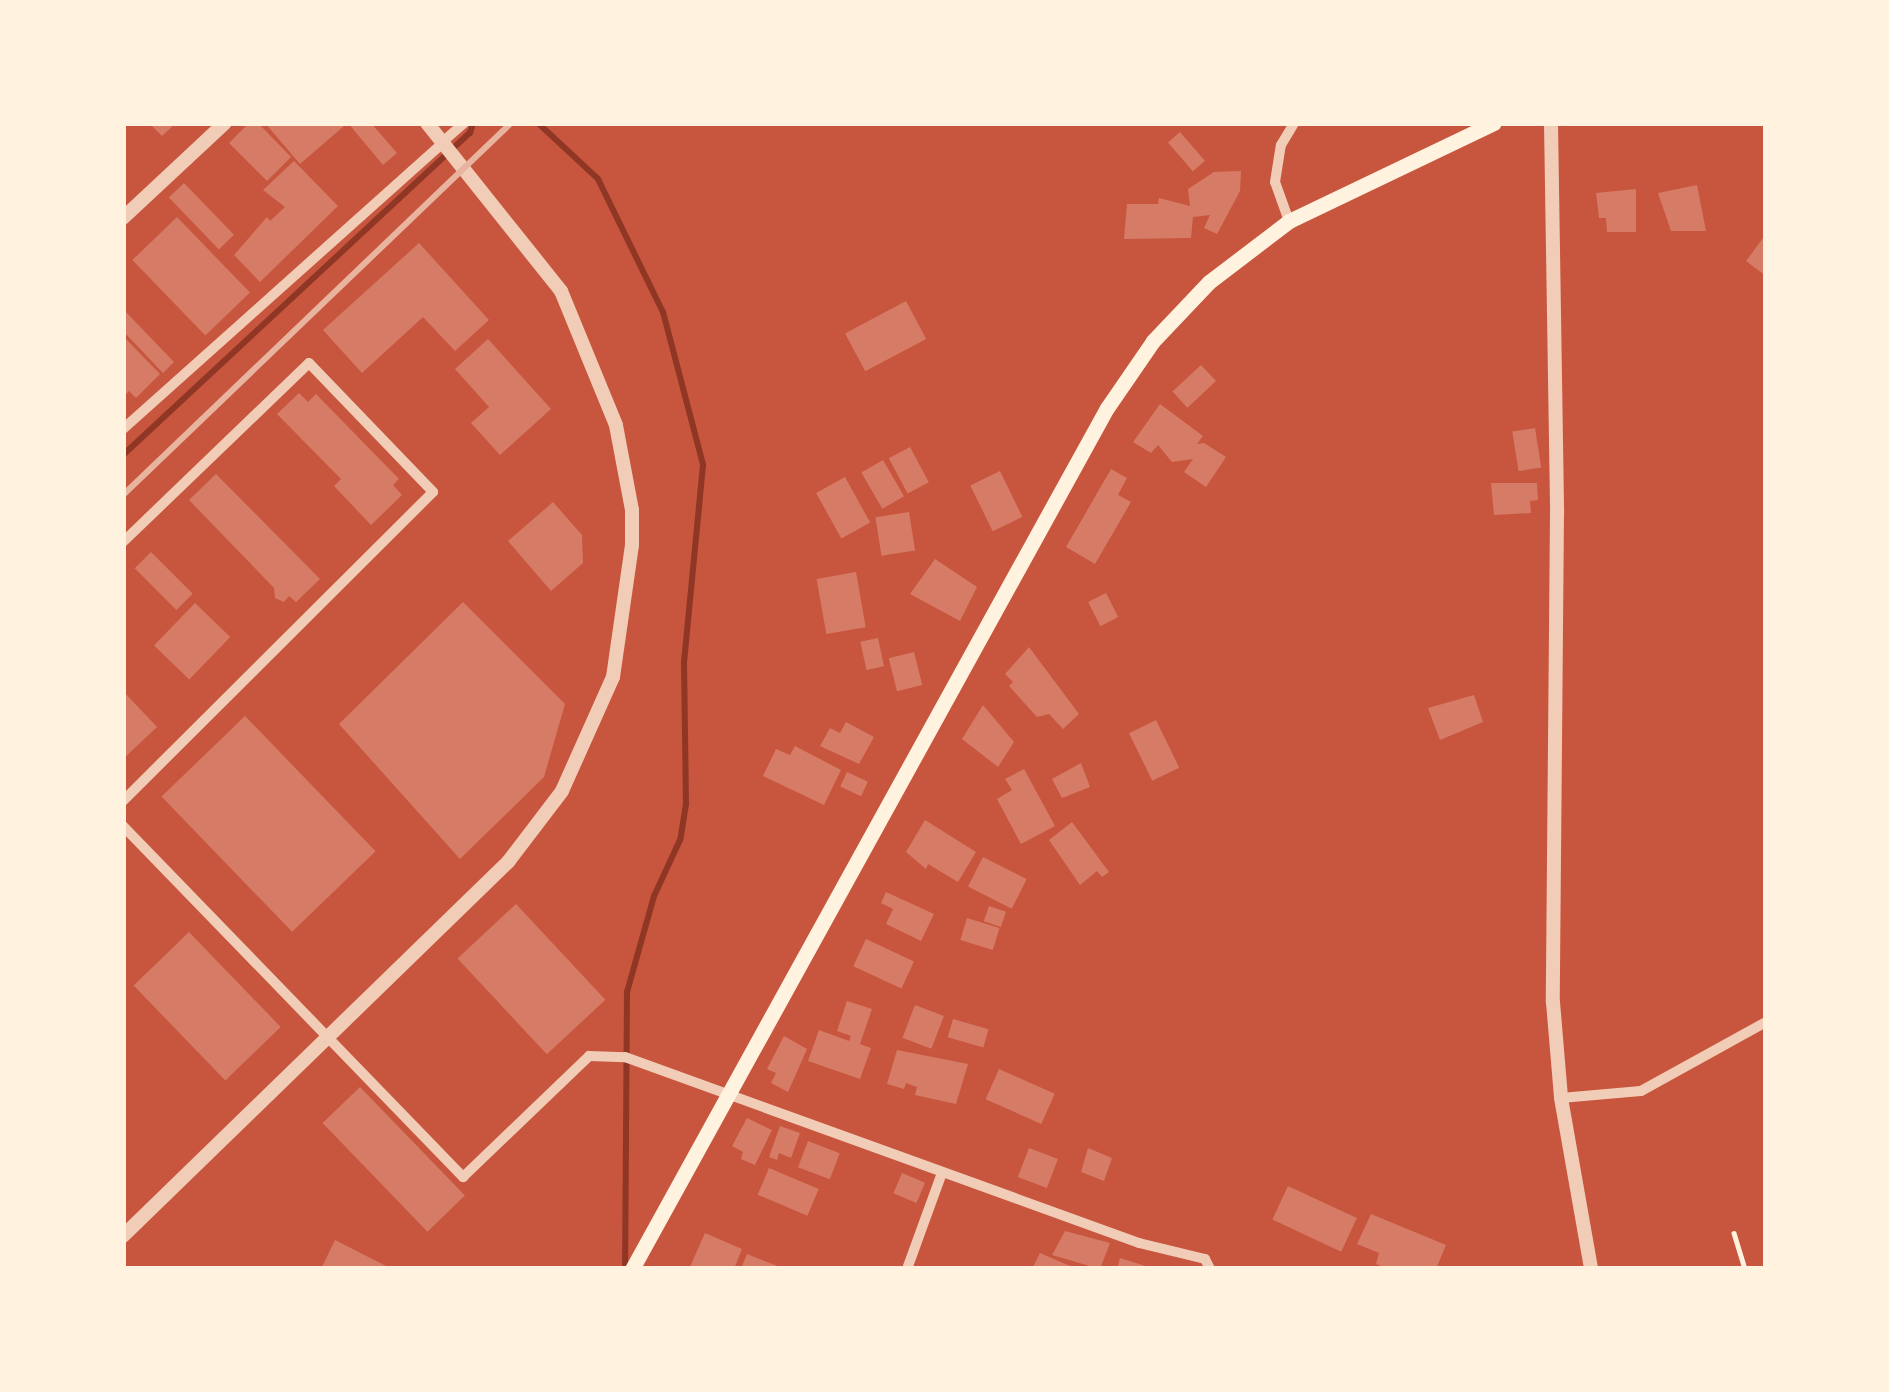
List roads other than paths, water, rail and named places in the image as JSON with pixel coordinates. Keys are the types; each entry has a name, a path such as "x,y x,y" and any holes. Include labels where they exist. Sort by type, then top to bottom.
{"main road":[{"path":"632,1269 1107,408 1154,341 1209,282 1289,221 1494,123"}],"street":[{"path":"123,218 225,123"},
{"path":"424,123 441,145"},
{"path":"123,1236 508,862 562,791 613,677 626,610 632,510 616,425 561,291 424,123"},
{"path":"123,430 464,123"},
{"path":"1289,221 1275,182 1281,145 1294,123"},
{"path":"1551,123 1557,491 1553,1002 1561,1098 1591,1269"},
{"path":"123,542 309,363 433,493 123,801"},
{"path":"123,826 463,1177 589,1056 625,1057 1139,1243 1205,1259 1210,1269"},
{"path":"1561,1098 1641,1091 1766,1022"},
{"path":"908,1269 942,1173"}],"waterway":[{"path":"123,455 470,133 473,123"},
{"path":"538,123 598,179 663,312 703,465 684,662 686,804 680,840 654,896 627,992 625,1269"}],"railway":[{"path":"123,495 511,123"}]}
